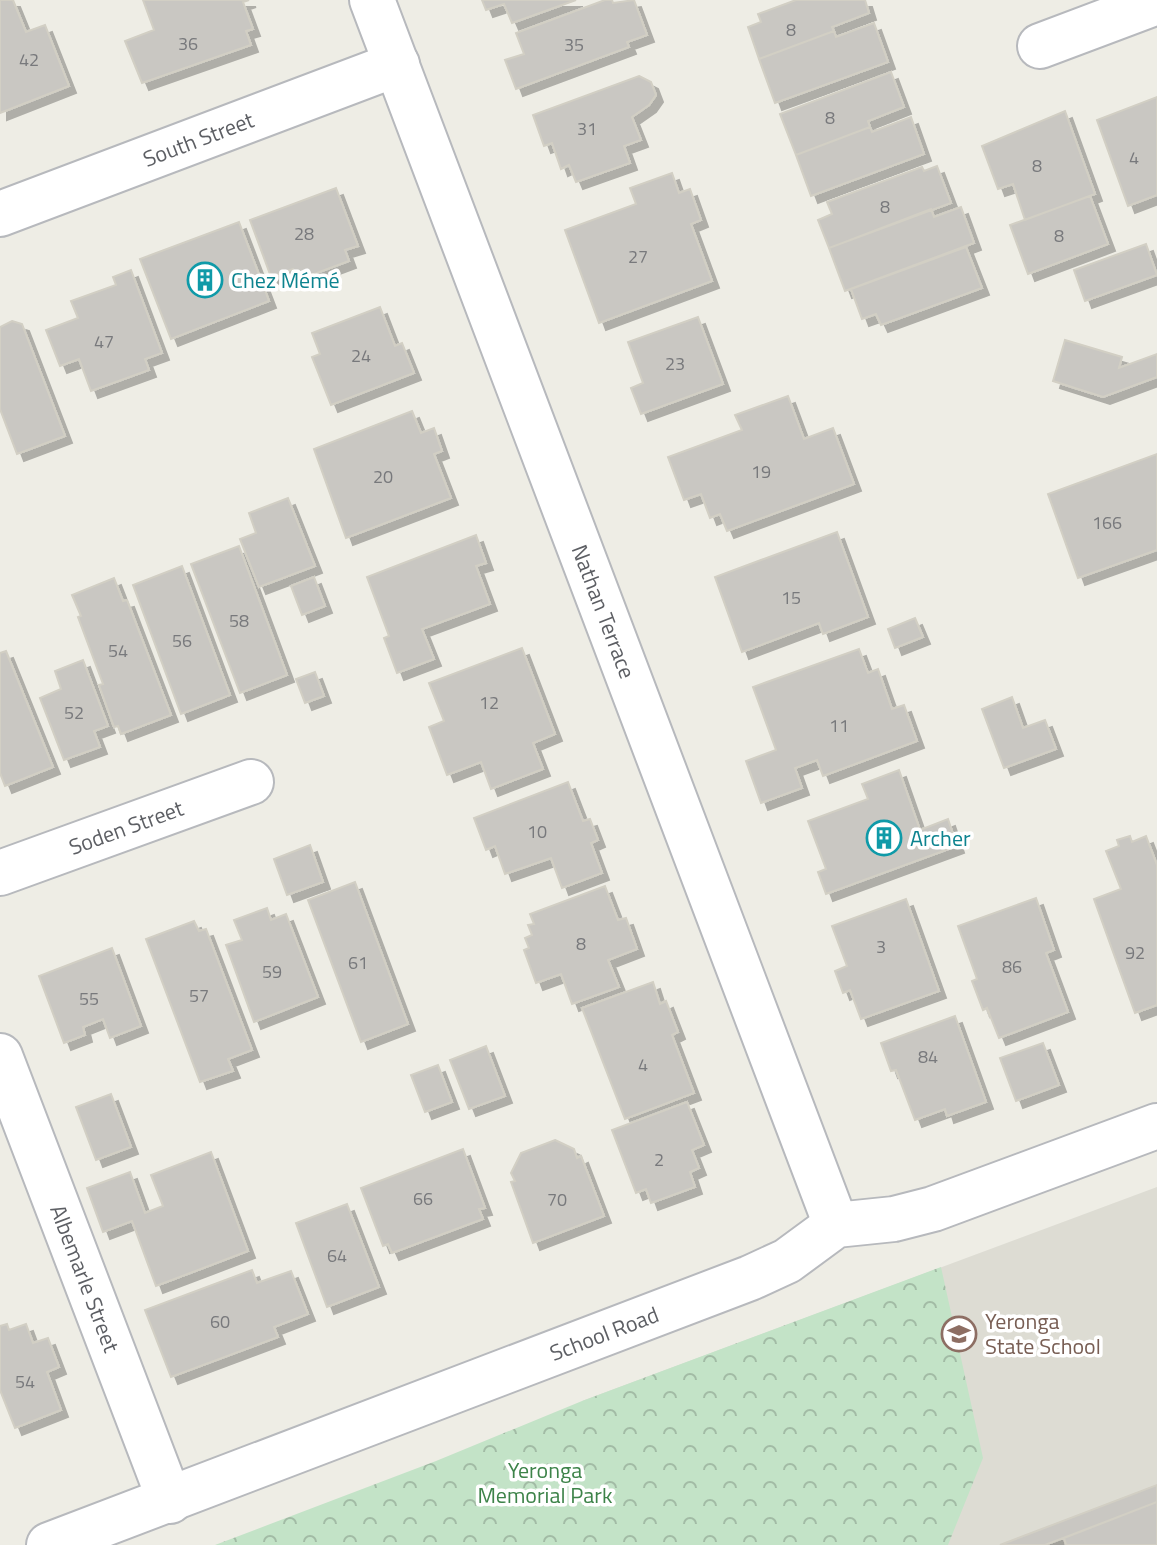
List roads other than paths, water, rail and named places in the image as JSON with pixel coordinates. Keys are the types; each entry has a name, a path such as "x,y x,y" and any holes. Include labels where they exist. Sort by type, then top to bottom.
{"street":[{"name":"Nathan Terrace","path":"372,0 836,1225"},
{"path":"1040,46 1157,2"},
{"name":"South Street","path":"0,214 397,64"},
{"name":"Soden Street","path":"0,873 251,782"},
{"name":"Albemarle Street","path":"0,1056 170,1501"},
{"path":"836,1225 894,1219 933,1209 1157,1126"},
{"name":"School Road","path":"49,1545 750,1278 787,1261 836,1225"}],"place":[{"name":"Chez Mémé","path":"205,280"},
{"name":"Archer","path":"884,838"},
{"name":"Yeronga State School","path":"959,1334"}],"park label":[{"name":"Yeronga Memorial Park","path":"545,1482"}]}
